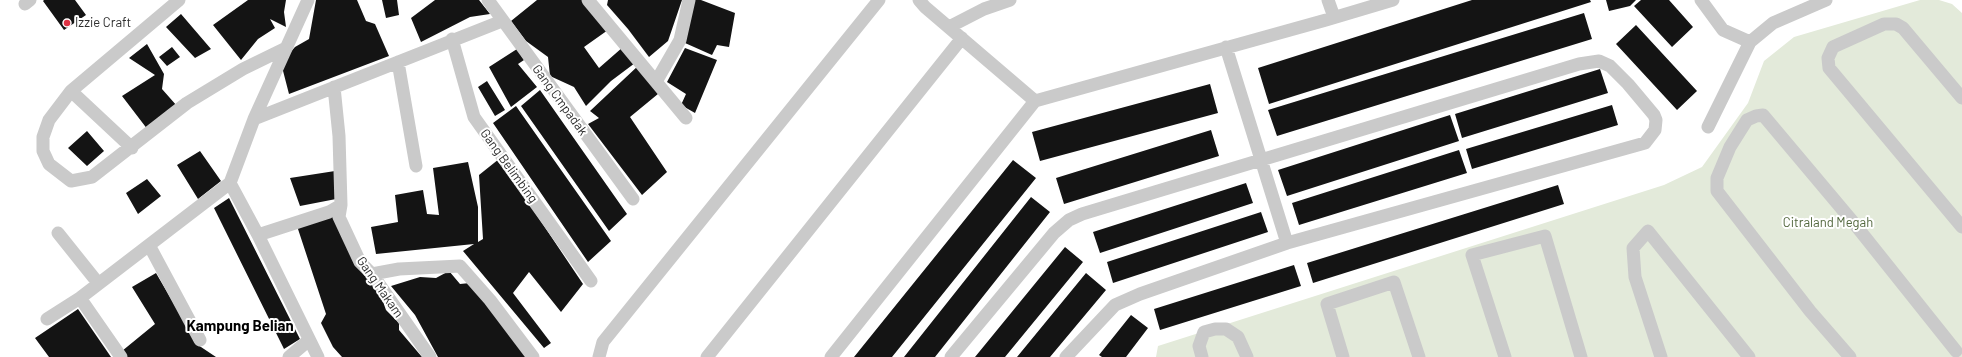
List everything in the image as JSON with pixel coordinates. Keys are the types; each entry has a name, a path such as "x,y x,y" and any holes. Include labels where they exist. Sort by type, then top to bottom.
{"street":[{"path":"179,0 71,91 49,120 45,132 43,151 49,164 71,181 92,177 132,148 187,103 243,69 286,48"},
{"path":"47,319 80,298 230,183 254,119 308,0"},
{"path":"588,0 657,80 686,118"},
{"path":"657,80 680,40 689,0"},
{"path":"599,357 603,342 879,0"},
{"path":"919,0 1035,101"},
{"path":"949,27 984,9 1010,0"},
{"path":"1328,0 1334,17"},
{"path":"831,357 1035,101 1393,0"},
{"path":"1701,0 1723,30 1750,42"},
{"path":"1708,127 1750,42 1772,23 1826,0"},
{"name":"Gang Cmpadak","path":"493,3 502,21 633,199"},
{"path":"254,119 452,39 502,21"},
{"path":"1962,98 1903,28 1896,24 1884,24 1833,47 1828,58 1829,68 1962,227"},
{"path":"707,357 962,38"},
{"name":"Gang Belimbing","path":"452,39 474,117 591,281"},
{"path":"1226,47 1287,243"},
{"path":"951,357 1054,233 1069,220 1082,214 1579,64 1599,61 1610,66 1628,84 1654,115 1656,120 1655,130 1645,143 1287,243 1140,294 1115,305 1066,357"},
{"path":"398,62 416,166"},
{"name":"Gang Makam","path":"334,87 340,136 341,205 339,217 360,262 372,274 430,357"},
{"path":"71,91 132,148"},
{"path":"1850,357 1810,311 1717,191 1718,178 1730,147 1747,120 1756,116 1763,115 1853,222 1957,352"},
{"path":"230,183 258,235 318,357"},
{"path":"258,235 329,212 341,205"},
{"path":"1661,357 1635,277 1632,248 1648,231 1749,357"},
{"path":"58,233 98,283"},
{"path":"1505,357 1472,254 1545,236 1580,357"},
{"path":"149,245 200,340"},
{"path":"372,274 399,269 460,266 490,300 533,357"},
{"path":"1343,357 1327,304 1394,282 1419,357"},
{"path":"80,298 121,357"},
{"path":"1202,357 1199,346 1204,332 1215,329 1226,329 1238,337 1247,357"},
{"path":"289,357 309,340"}],"green space":[{"name":"Citraland Megah","path":"1920,0 1939,0 1952,4 1962,13 1962,357 1156,357 1158,346 1664,185 1702,167 1748,103 1764,61 1794,37"}],"building":[{"name":"Izzie Craft","path":"75,0 86,15 64,30 43,1"},
{"path":"248,0 286,0 284,12 286,27 270,19 275,28 258,39 241,60 213,25"},
{"path":"316,0 357,0 366,21 375,24 389,56 289,94 281,63 295,47 309,39"},
{"path":"382,0 397,0 399,15 386,18"},
{"path":"435,0 479,0 490,14 470,17 421,42 411,18"},
{"path":"537,0 583,0 608,30 584,47 599,68 623,47 635,63 611,81 586,106 574,87 550,76 548,57 526,41 511,21"},
{"path":"608,0 682,0 668,41 649,57 628,29 607,5"},
{"path":"694,0 701,0 735,13 729,47 717,45 712,55 685,43"},
{"path":"1472,0 1590,0 1591,2 1269,104 1258,68"},
{"path":"1606,0 1636,0 1630,6 1609,11"},
{"path":"1641,0 1669,0 1693,27 1672,47 1634,6"},
{"path":"1584,13 1592,39 1277,136 1268,110"},
{"path":"181,14 211,49 195,58 166,27"},
{"path":"1636,25 1697,91 1677,110 1616,44"},
{"path":"147,44 164,74 162,89 177,106 148,130 122,96 155,75 129,58"},
{"path":"172,47 180,57 167,66 159,57"},
{"path":"685,48 717,60 695,113 681,105 686,94 667,82"},
{"path":"517,49 524,60 518,64 537,87 511,107 489,67"},
{"path":"639,65 664,89 630,117 667,172 642,195 588,124 599,118 590,111"},
{"path":"1600,69 1608,93 1462,138 1455,114"},
{"path":"487,81 505,110 495,116 478,87"},
{"path":"1210,84 1218,113 1040,161 1032,132"},
{"path":"540,90 627,214 609,231 521,106"},
{"path":"1612,105 1618,125 1472,169 1466,149"},
{"path":"516,106 611,241 588,262 493,123"},
{"path":"1450,115 1459,141 1287,196 1278,170"},
{"path":"1211,130 1219,156 1064,204 1056,178"},
{"path":"87,131 104,151 87,166 68,148"},
{"path":"1459,150 1467,173 1299,225 1292,203"},
{"path":"200,151 221,181 198,199 177,165"},
{"path":"499,159 583,284 561,312 529,272 513,293 551,343 544,348 463,251 474,244 376,254 371,227 398,222 395,195 423,190 427,214 439,215 433,168 468,162 478,207 478,242 483,239 479,175"},
{"path":"1013,160 1036,178 892,357 854,357"},
{"path":"335,171 336,199 300,206 290,178"},
{"path":"147,179 161,196 138,214 126,193"},
{"path":"1246,183 1253,203 1100,253 1093,232"},
{"path":"1558,185 1564,204 1313,283 1307,263"},
{"path":"1031,197 1050,212 935,357 904,357"},
{"path":"229,198 300,339 284,349 214,208"},
{"path":"1261,212 1268,232 1113,283 1107,262"},
{"path":"334,216 381,296 386,310 399,323 399,330 422,357 342,357 333,347 321,323 326,314 297,226"},
{"path":"1065,247 1083,262 1005,357 975,357"},
{"path":"1294,265 1301,286 1160,330 1154,309"},
{"path":"449,271 460,284 470,283 528,357 438,357 415,315 391,286 420,277 436,278"},
{"path":"156,273 198,345 216,357 126,357 122,351 155,324 132,287"},
{"path":"1086,273 1106,290 1050,357 1017,357"},
{"path":"78,309 111,357 49,357 35,338"},
{"path":"1131,315 1148,328 1126,357 1102,357 1099,355"}],"place":[{"name":"Izzie Craft","path":"67,23"}],"district":[{"name":"Kampung Belian","path":"240,326"}]}
